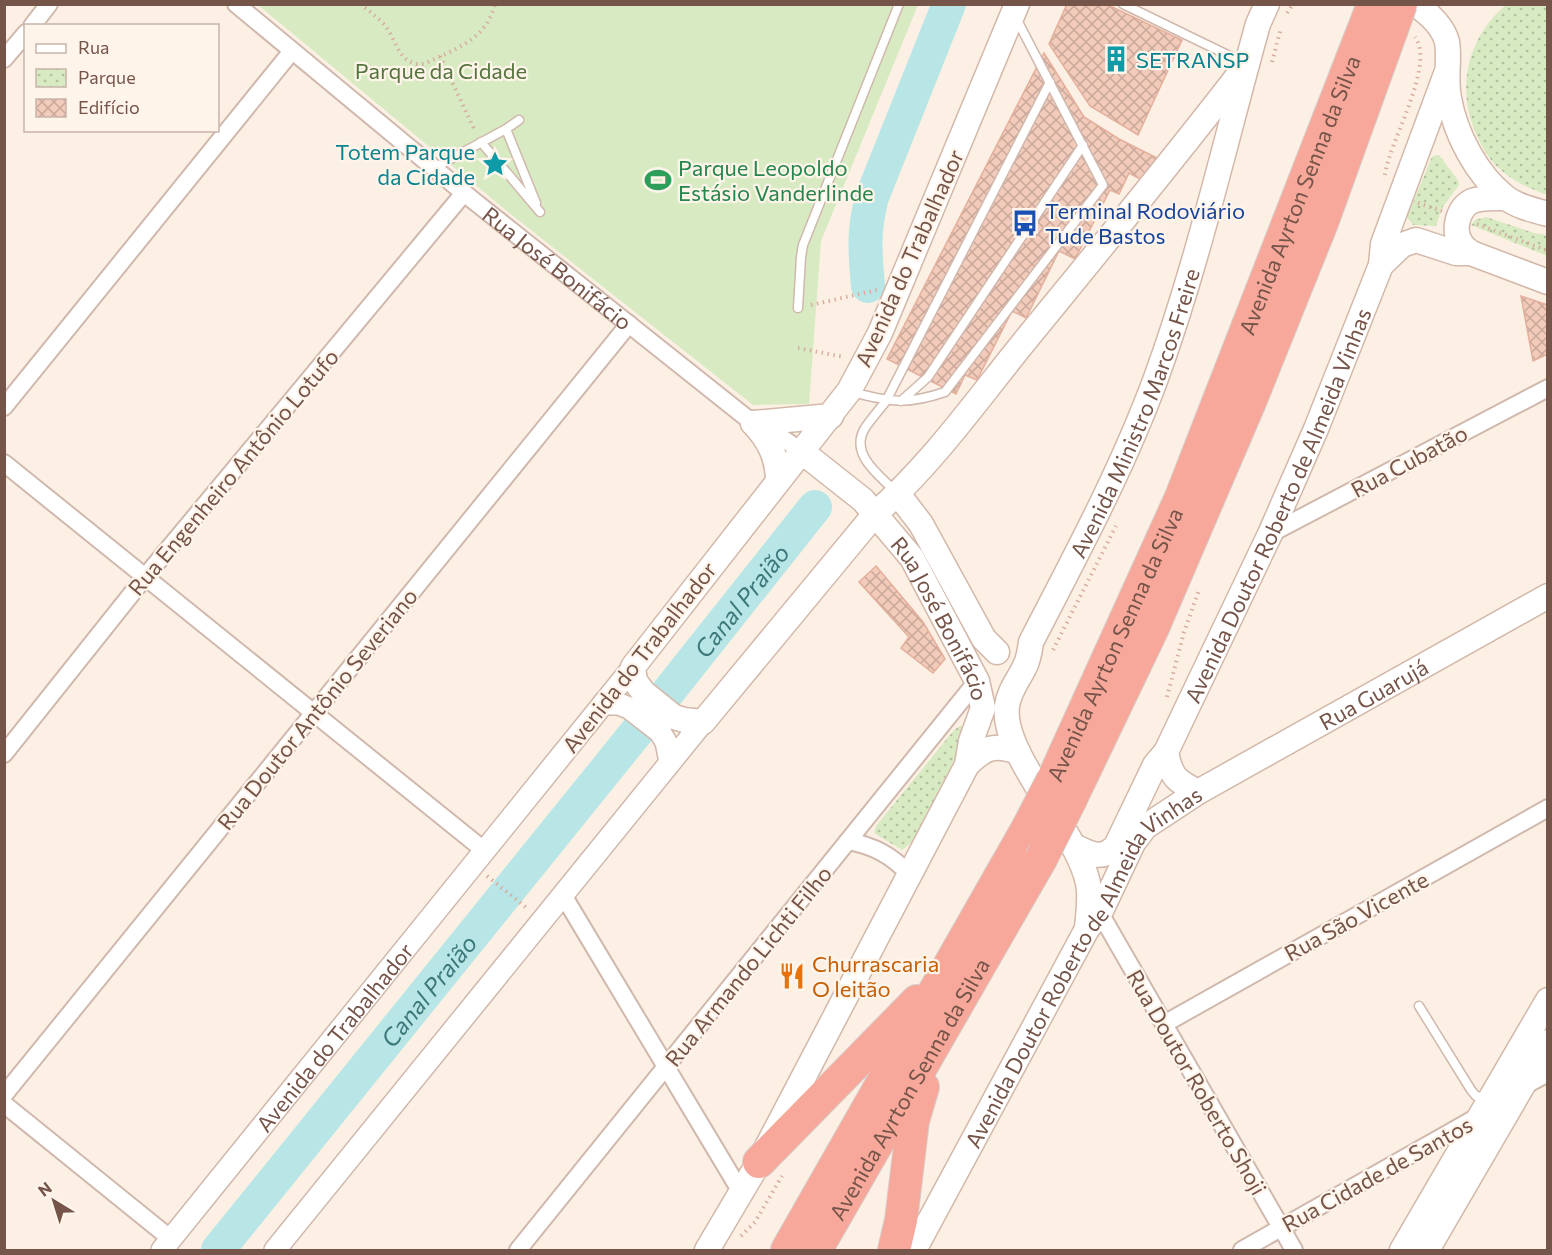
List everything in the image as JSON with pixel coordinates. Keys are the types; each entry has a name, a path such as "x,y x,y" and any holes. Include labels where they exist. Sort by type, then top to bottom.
{"highway":[{"name":"Avenida Ayrton Senna da Silva","path":"816,1251 1041,859 1061,790 1180,497 1384,14"},
{"name":"Avenida Ayrton Senna da Silva","path":"787,1251 1027,829 1061,790"},
{"path":"759,1162 910,1011 967,936"},
{"path":"894,1251 901,1220 913,1121 936,1043"}],"main road":[{"name":"Avenida Ministro Marcos Freire","path":"1093,921 1089,904 1088,882 1076,847 1018,752 1008,724 1007,705 1026,664 1031,642 1103,501 1155,378 1185,290 1258,24 1267,4"},
{"path":"1415,4 1438,25 1447,42 1446,74 1449,98 1455,121 1476,164 1505,198 1548,214"},
{"name":"Avenida do Trabalhador","path":"633,666 849,391 880,333 1015,9"},
{"path":"633,666 636,700 667,725 684,720 703,722 875,514 898,494 963,417 1191,137 1247,64"},
{"path":"1381,265 1383,244 1446,74"},
{"path":"1471,253 1461,243 1456,230 1459,217 1470,202 1480,199 1505,198"},
{"path":"1381,265 1402,245 1416,240 1456,253 1471,253 1548,282"},
{"name":"Avenida Doutor Roberto de Almeida Vinhas","path":"914,1251 1133,843 1141,831 1198,792 1173,777 1166,752 1270,534 1316,429 1381,265"},
{"path":"753,423 831,416"},
{"path":"753,423 764,435 775,456 778,479"},
{"name":"Rua José Bonifácio","path":"801,451 851,489 912,558 977,681 983,708 971,741 967,765"},
{"name":"Rua José Bonifácio","path":"898,494 921,524 984,639 997,652"},
{"name":"Rua Guarujá","path":"1198,792 1548,596"},
{"path":"964,658 997,652 1009,655 1025,648 1031,642"},
{"path":"708,1251 759,1162 967,765 979,753 987,749 1010,749 1018,752"},
{"path":"1076,847 1100,856 1110,852 1116,846 1155,765 1166,752"},
{"path":"1402,1251 1548,1000"},
{"path":"1427,1251 1548,1042"}],"street":[{"path":"34,24 49,4"},
{"name":"Rua José Bonifácio","path":"236,4 433,168 753,423 775,433 801,451"},
{"path":"4,59 24,35"},
{"path":"4,407 292,51"},
{"name":"Rua Engenheiro Antônio Lotufo","path":"4,754 145,577 464,193"},
{"name":"Rua Doutor Antônio Severiano","path":"4,1095 629,324"},
{"name":"Rua Cubatão","path":"1270,534 1548,388"},
{"path":"4,463 485,851"},
{"name":"Avenida do Trabalhador","path":"166,1245 633,666"},
{"name":"Rua Armando Lichti Filho","path":"518,1251 977,681"},
{"path":"603,704 619,704 636,700"},
{"path":"275,1251 703,722"},
{"path":"667,725 666,742 670,762"},
{"name":"Rua São Vicente","path":"1164,1024 1548,808"},
{"path":"848,841 880,850 897,861 909,874"},
{"path":"563,895 741,1192"},
{"name":"Rua Doutor Roberto Shoji","path":"1093,921 1164,1024 1294,1251"},
{"path":"1523,1086 1548,1073"},
{"path":"4,1104 166,1245"},
{"name":"Rua Cidade de Santos","path":"1242,1251 1485,1107"}],"lane":[{"path":"798,308 803,244 899,4"},
{"path":"1123,4 1247,64"},
{"path":"849,391 886,401 921,400 945,392 1103,185 1015,9"},
{"path":"898,494 865,459 860,444 865,429 886,401 1050,82"},
{"path":"433,168 519,120"},
{"path":"481,142 540,212 506,129"},
{"path":"901,401 928,377 1083,145"},
{"path":"1419,1006 1471,1090 1476,1096 1484,1099 1485,1107"}],"path":[{"path":"360,4 384,25 400,54 407,61 417,64 424,64 477,37 489,22 495,4"},
{"path":"440,56 481,142"},
{"path":"798,308 883,288"},
{"path":"798,348 866,360"},
{"path":"493,880 521,904"}],"green space":[{"path":"1507,4 1547,5 1547,195 1513,179 1491,160 1478,138 1467,102 1466,84 1474,49 1493,18"},
{"name":"Parque Leopoldo Estásio Vanderlinde","path":"258,5 918,5 821,241 809,404 753,405 508,212"},
{"path":"1439,155 1458,180 1459,185 1442,208 1436,226 1413,225 1407,217 1431,159"},
{"path":"1486,217 1547,235 1547,256 1471,225 1475,220"},
{"path":"965,725 968,733 912,842 902,850 874,833 876,826 954,730"}],"building":[{"name":"SETRANSP","path":"1067,4 1106,4 1182,40 1138,135 1090,106 1049,44"},
{"name":"Terminal Rodoviário Tude Bastos","path":"1044,53 1084,117 1119,139 1159,159 1144,181 1129,173 1119,194 1110,190 1075,259 1059,251 1026,318 1012,311 977,380 965,375 956,394 887,359"},
{"path":"1521,296 1548,305 1548,354 1533,361"},
{"path":"876,566 923,622 945,659 933,673 901,648 909,637 859,582"}],"waterway":[{"name":"Canal Praião","path":"868,286 866,241 867,220 872,197 949,4"},
{"name":"Canal Praião","path":"665,696 815,507"},
{"name":"Canal Praião","path":"218,1250 639,729"}],"place":[{"name":"SETRANSP","path":"1116,59"},
{"name":"Totem Parque da Cidade","path":"495,164"},
{"name":"Parque Leopoldo Estásio Vanderlinde","path":"658,180"},
{"name":"Terminal Rodoviário Tude Bastos","path":"1025,223"},
{"name":"Churrascaria O leitão","path":"792,976"}],"park label":[{"name":"Parque da Cidade","path":"441,70"}]}
